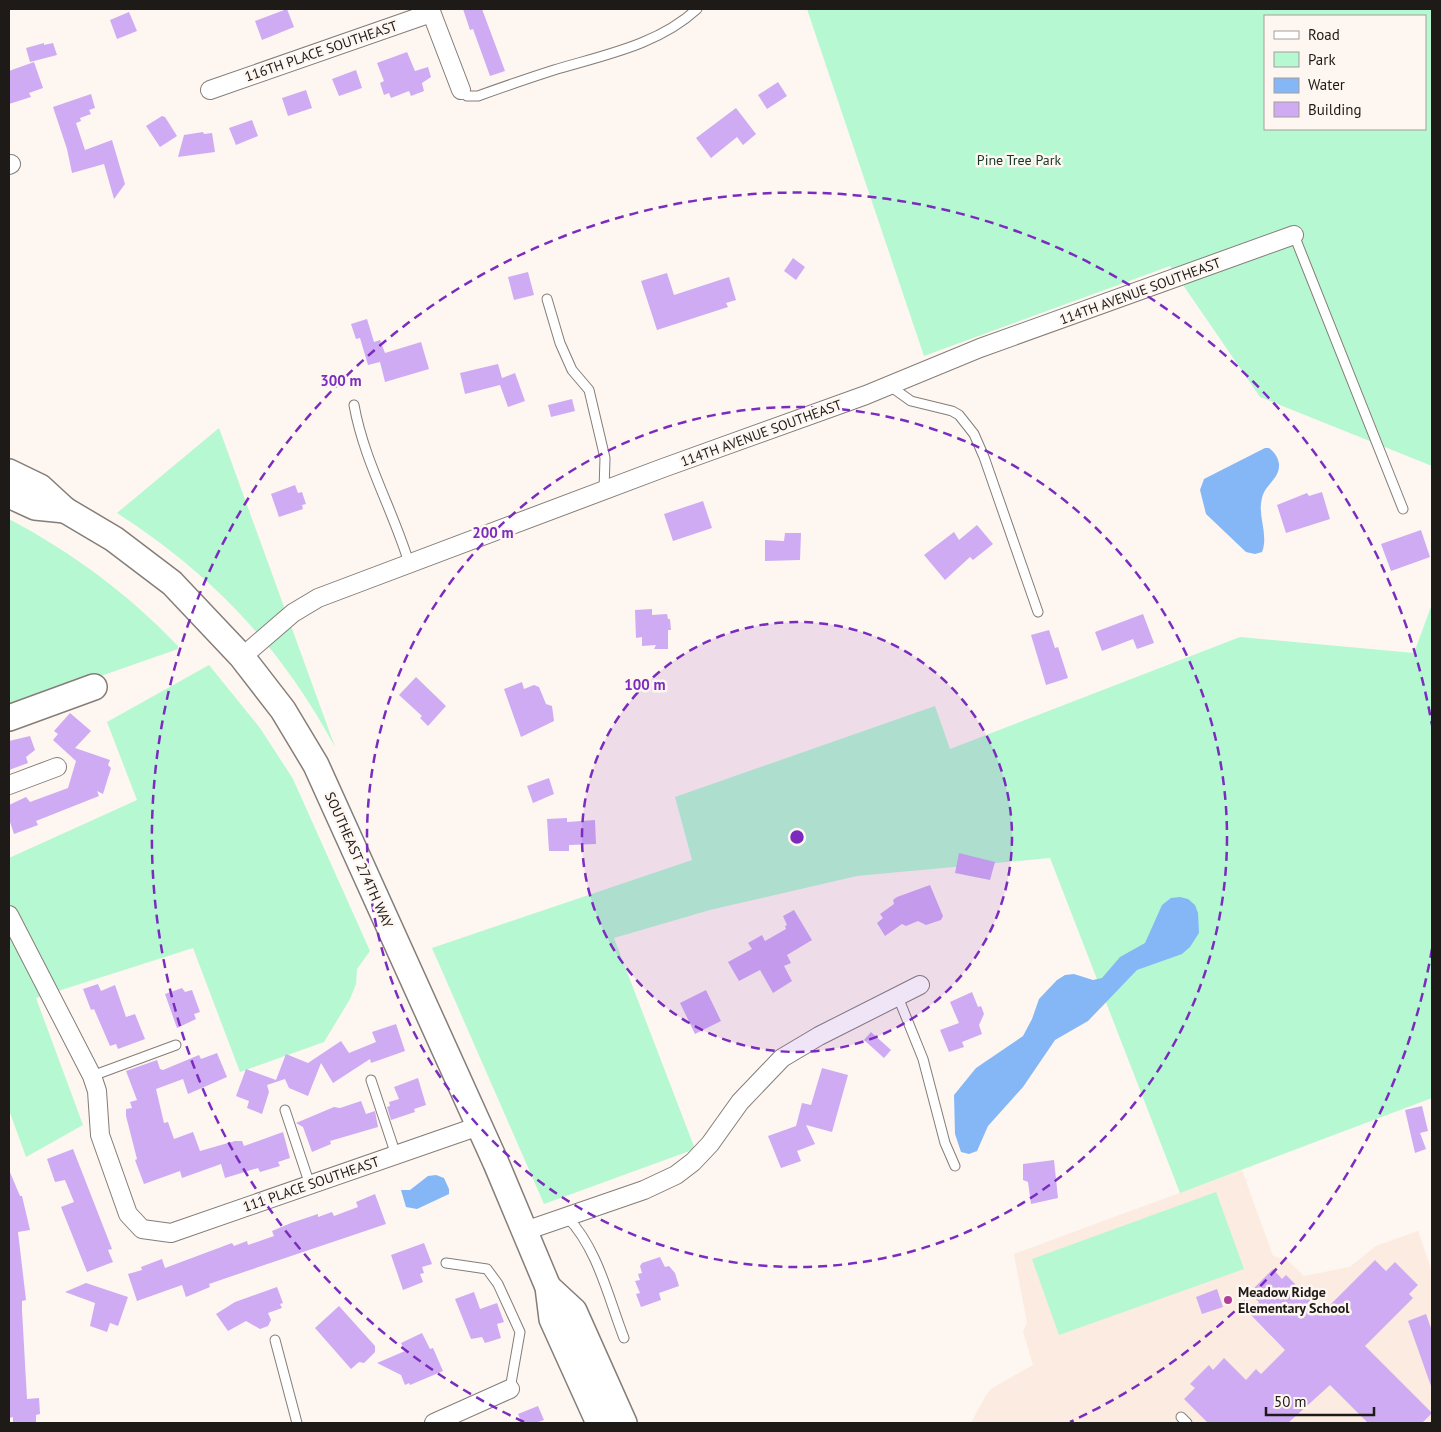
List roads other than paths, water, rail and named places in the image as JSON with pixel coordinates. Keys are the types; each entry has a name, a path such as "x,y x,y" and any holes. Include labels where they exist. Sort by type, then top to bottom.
{"main road":[{"name":"SOUTHEAST 274TH WAY","path":"9,472 40,487 65,510 114,539 172,584 242,657 283,710 316,765 526,1231 548,1287 552,1319 599,1423"},
{"name":"SOUTHEAST 274TH WAY","path":"9,495 35,507 65,510"},
{"path":"9,718 94,687"},
{"name":"SOUTHEAST 274TH WAY","path":"548,1287 574,1311 624,1423"}],"street":[{"path":"430,11 461,90"},
{"name":"116TH PLACE SOUTHEAST","path":"210,90 430,11"},
{"name":"114TH AVENUE SOUTHEAST","path":"242,657 293,613 318,598 604,490 890,386 980,348 1294,235"},
{"path":"9,785 57,767"},
{"path":"9,915 92,1076"},
{"path":"526,1231 644,1190 676,1175 693,1162 740,1102 782,1058 920,986"},
{"name":"111 PLACE SOUTHEAST","path":"92,1076 97,1091 100,1135 128,1214 142,1229 171,1233 479,1126"},
{"path":"434,1423 510,1389"}],"lane":[{"path":"461,90 467,96 478,96 554,70 615,54 651,39 681,22 697,9"},
{"path":"1294,235 1403,509"},
{"path":"547,299 560,343 572,370 589,390 605,458 604,490"},
{"path":"890,386 911,401 952,411 966,422 974,434 984,457 1038,612"},
{"path":"354,405 358,427 375,477 403,542 409,564"},
{"path":"898,997 923,1059 945,1143 956,1166"},
{"path":"92,1076 176,1045"},
{"path":"371,1080 396,1155"},
{"path":"285,1110 310,1185"},
{"path":"568,1216 582,1233 591,1250 624,1338"},
{"path":"446,1263 467,1264 487,1269 509,1305 520,1332 510,1389"},
{"path":"275,1340 297,1423"}],"water":[{"path":"1265,448 1269,448 1276,455 1279,469 1262,498 1261,512 1264,545 1262,552 1255,554 1246,552 1206,514 1200,490 1204,479"},
{"path":"1180,897 1188,899 1195,905 1198,913 1199,933 1190,947 1182,954 1137,970 1088,1021 1055,1040 1023,1087 988,1126 977,1151 969,1154 961,1152 955,1134 954,1095 976,1068 1023,1036 1032,1019 1039,999 1057,980 1065,975 1074,974 1093,980 1102,978 1120,957 1145,943 1162,905 1171,898"},
{"path":"436,1175 444,1178 449,1194 417,1209 406,1207 401,1190 410,1190 428,1176"}],"place":[{"name":"Meadow Ridge Elementary School","path":"1228,1300"}],"park label":[{"name":"Pine Tree Park","path":"1019,160"}]}
